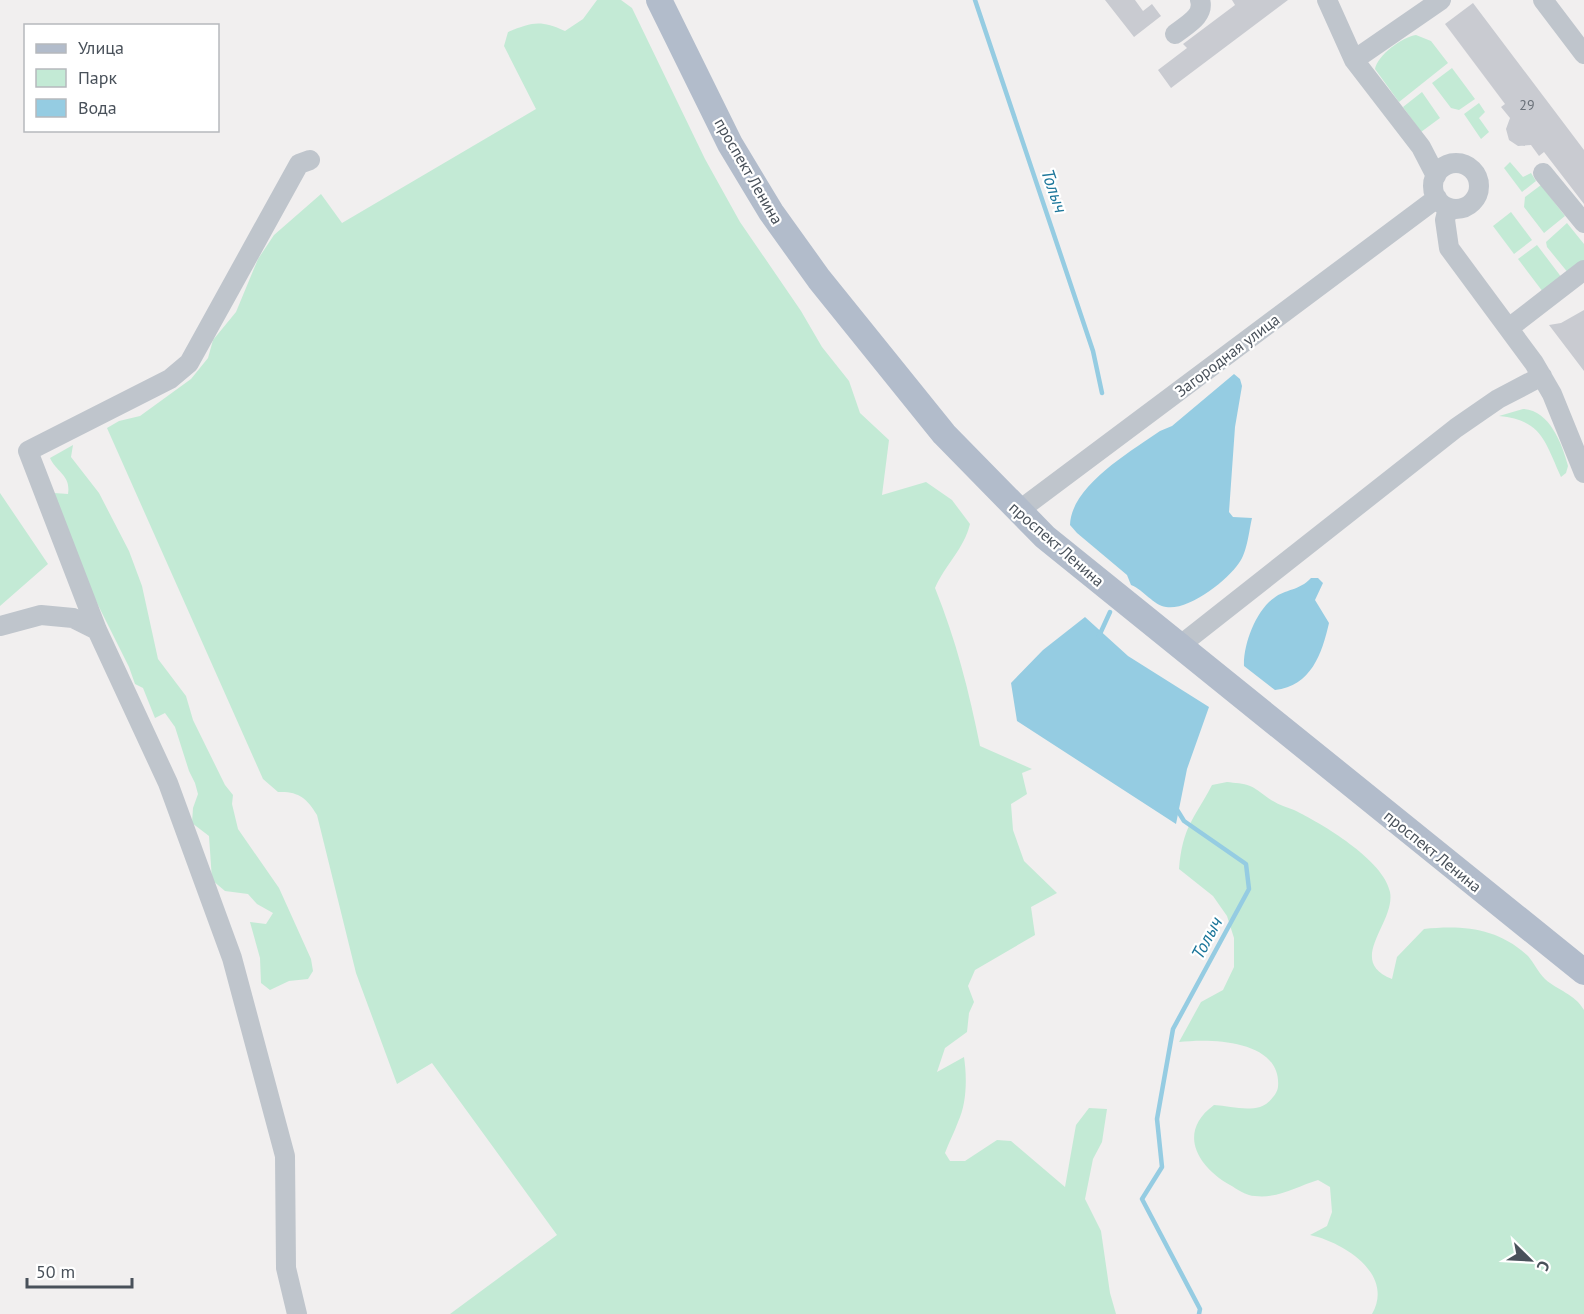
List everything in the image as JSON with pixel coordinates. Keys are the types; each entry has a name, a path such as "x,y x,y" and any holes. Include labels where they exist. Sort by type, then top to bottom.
{"main road":[{"name":"проспект Ленина","path":"659,0 730,144 771,212 819,279 944,434 1017,512 1178,647 1584,972"}],"street":[{"path":"1175,34 1199,15 1202,8 1200,0"},
{"path":"1327,0 1354,60 1421,147 1436,176"},
{"path":"1354,60 1440,0"},
{"path":"1543,0 1584,54"},
{"path":"297,1314 286,1268 285,1156 232,958 168,783 97,630 28,451 170,380 189,363 298,164 310,160"},
{"path":"1442,203 1455,209 1469,205 1478,194 1478,179 1469,167 1454,163 1440,170 1436,176 1434,191 1442,203 1449,248 1542,376 1552,394 1584,473"},
{"path":"1543,173 1584,223"},
{"name":"Загородная улица","path":"1017,512 1442,203"},
{"path":"1509,328 1584,270"},
{"path":"1178,647 1456,428 1498,399 1542,376"},
{"path":"0,626 4,622 41,615 73,618 97,630"}],"green space":[{"path":"597,0 621,0 632,8 705,159 740,222 801,311 822,347 849,381 860,413 889,440 882,495 926,482 952,500 970,524 959,549 935,588 961,666 980,746 1032,769 1022,773 1027,794 1011,804 1013,830 1024,861 1057,893 1031,907 1035,935 975,970 968,986 974,1002 969,1013 967,1032 945,1048 937,1072 964,1057 965,1098 961,1115 945,1153 950,1161 965,1161 997,1140 1011,1141 1065,1187 1076,1125 1089,1108 1107,1109 1102,1142 1093,1159 1085,1199 1101,1231 1110,1293 1116,1314 450,1314 557,1235 432,1063 397,1084 356,973 317,815 310,804 301,797 296,794 278,792 263,779 107,428 119,421 140,416 191,379 208,358 213,340 236,312 258,259 274,235 321,194 342,223 536,109 504,46 508,32 536,24 549,25 565,31 583,19"},
{"path":"1416,35 1431,41 1448,63 1399,102 1375,69 1381,58 1391,48 1404,39"},
{"path":"1452,68 1475,99 1459,110 1451,108 1432,83"},
{"path":"1422,92 1440,118 1421,132 1403,107"},
{"path":"1479,103 1485,112 1479,118 1489,132 1481,139 1464,114"},
{"path":"1510,162 1523,177 1531,173 1536,181 1522,192 1504,168"},
{"path":"1541,185 1565,216 1544,233 1524,207 1525,197"},
{"path":"1511,212 1532,240 1514,254 1493,226"},
{"path":"1567,223 1584,244 1584,262 1569,274 1547,247 1546,242"},
{"path":"1537,245 1562,278 1543,292 1518,259"},
{"path":"1523,409 1540,415 1553,429 1568,466 1566,473 1561,477 1546,443 1533,428 1525,422 1499,416"},
{"path":"73,445 71,457 99,493 129,551 142,586 158,659 186,696 193,720 225,785 233,795 232,804 238,829 279,888 311,959 313,971 308,979 289,981 270,990 261,983 260,958 250,922 266,924 273,913 257,904 248,894 225,891 212,880 209,836 192,823 193,808 198,794 175,727 165,713 155,718 143,688 135,684 129,667 88,585 54,493 68,494 68,488 65,478 50,458"},
{"path":"0,493 48,564 0,606"},
{"path":"1227,782 1250,786 1275,802 1320,824 1364,855 1376,868 1390,892 1390,904 1372,952 1373,962 1379,971 1392,979 1397,957 1424,929 1479,930 1505,939 1517,947 1528,956 1545,979 1580,1004 1584,1010 1584,1314 1372,1314 1377,1299 1377,1286 1371,1273 1350,1253 1337,1245 1310,1235 1327,1226 1332,1212 1330,1187 1318,1180 1271,1196 1252,1196 1218,1177 1201,1158 1194,1137 1196,1126 1203,1115 1214,1105 1260,1107 1271,1099 1278,1087 1276,1071 1269,1060 1257,1051 1226,1042 1179,1042 1201,1002 1223,990 1234,967 1234,938 1227,916 1213,896 1179,869 1183,843 1194,816 1212,785"}],"water":[{"path":"1234,374 1240,379 1242,386 1235,427 1229,512 1233,517 1252,518 1246,548 1242,559 1226,578 1196,600 1175,607 1161,606 1131,585 1127,575 1077,533 1070,525 1073,511 1080,497 1104,471 1160,431 1172,426"},
{"path":"1311,578 1318,578 1323,583 1315,600 1329,623 1323,646 1313,667 1306,675 1298,682 1275,690 1244,666 1248,638 1256,619 1268,604 1278,595 1302,585"},
{"path":"1085,617 1128,656 1209,707 1187,769 1176,824 1017,721 1011,683 1043,650"}],"building":[{"path":"1105,0 1135,0 1143,11 1152,4 1161,16 1134,37"},
{"path":"1232,0 1288,0 1171,88 1158,70 1187,48 1183,44 1235,5"},
{"path":"1473,3 1584,150 1584,204 1544,152 1539,156 1531,145 1518,146 1509,140 1506,129 1510,118 1501,107 1505,104 1445,24"},
{"path":"1584,310 1584,371 1549,325 1561,323"}],"waterway":[{"name":"Толыч","path":"975,0 1093,351 1102,393"},
{"name":"Толыч","path":"1099,636 1110,612"},
{"name":"Толыч","path":"1176,808 1184,821 1246,864 1249,889 1173,1029 1157,1119 1162,1167 1142,1199 1200,1309 1199,1314"}]}
